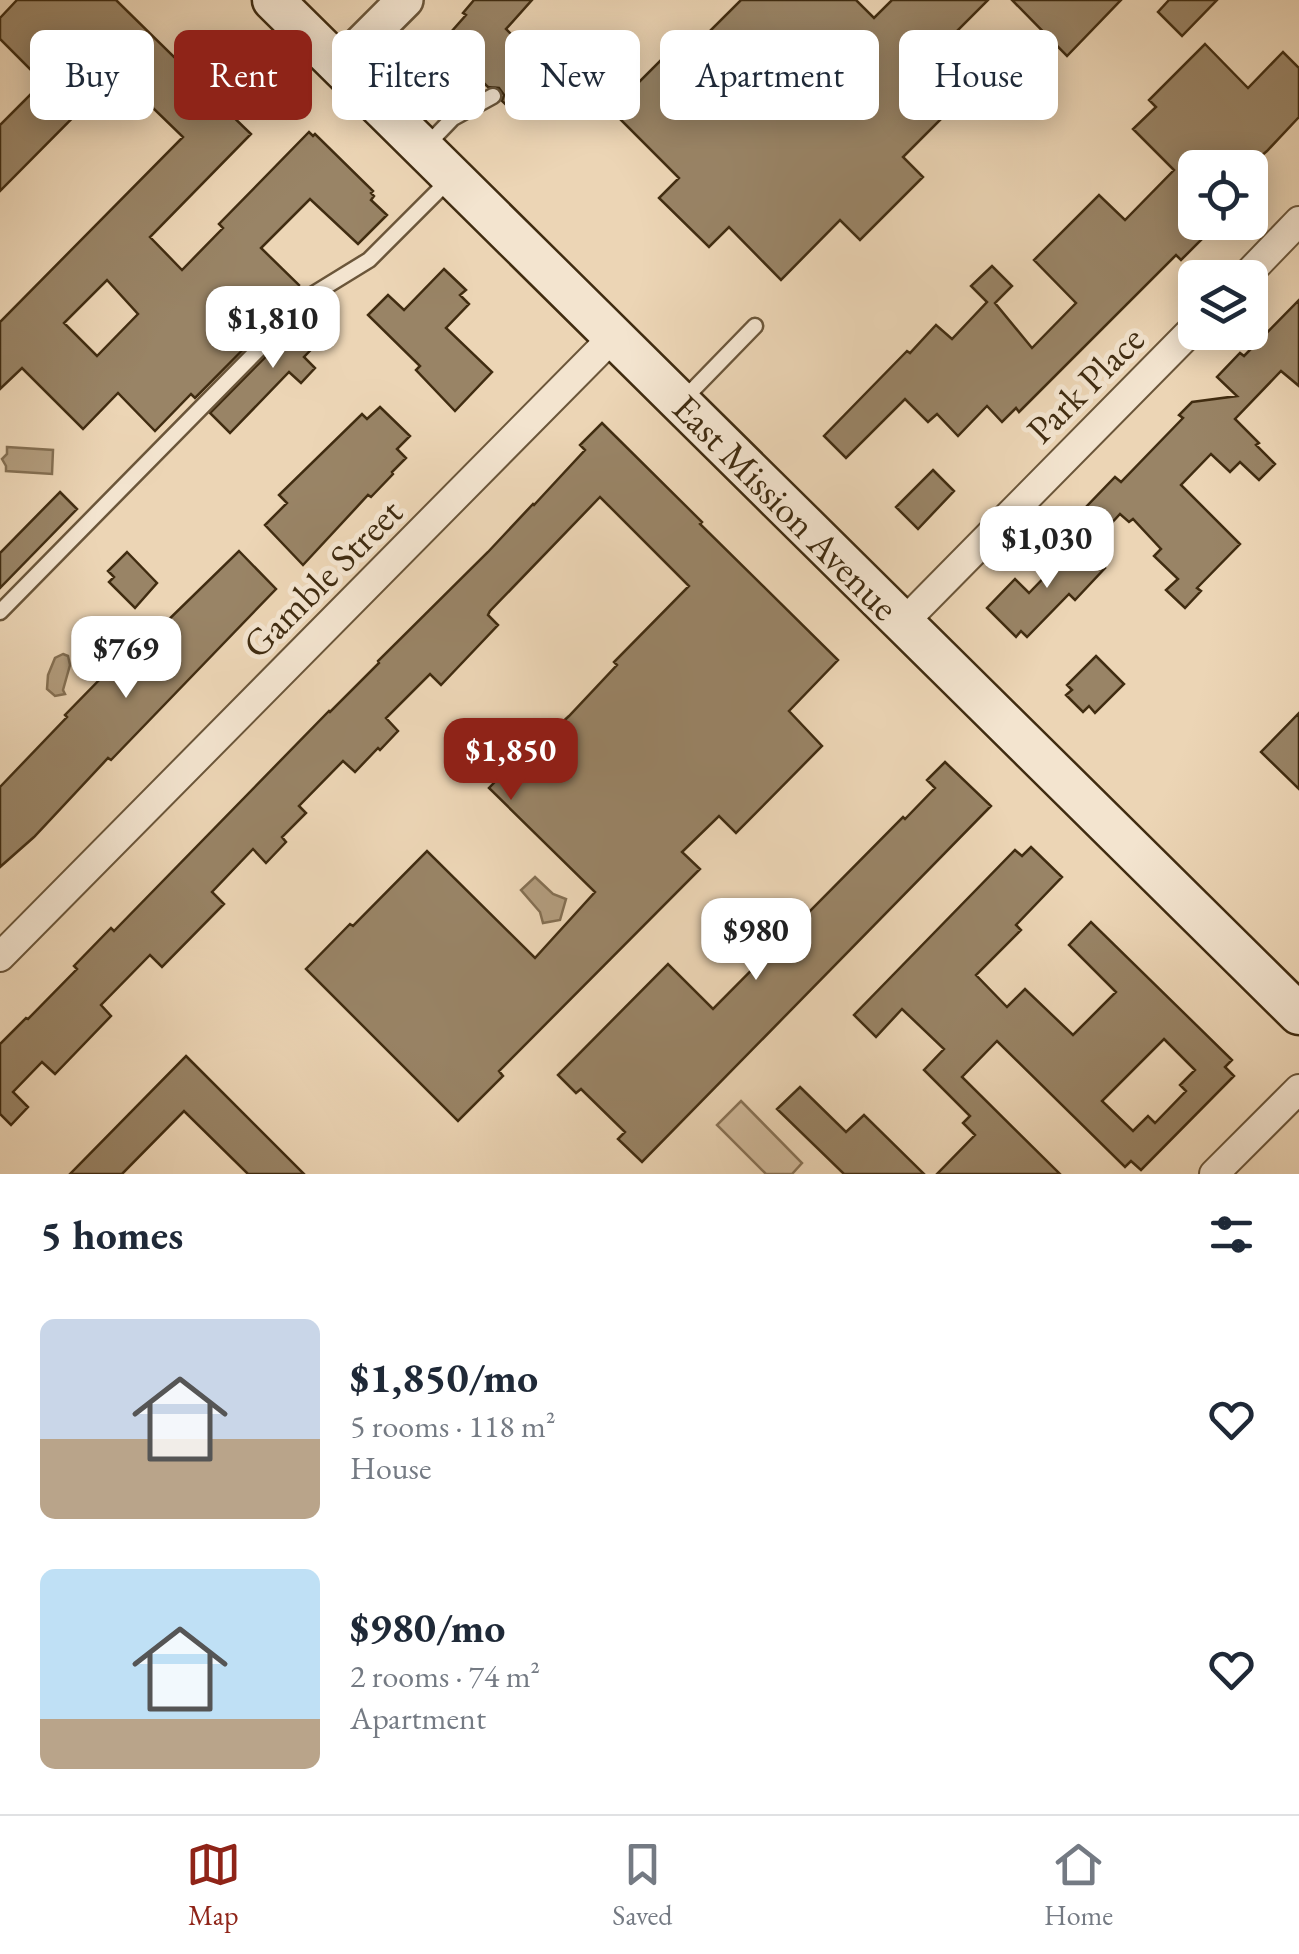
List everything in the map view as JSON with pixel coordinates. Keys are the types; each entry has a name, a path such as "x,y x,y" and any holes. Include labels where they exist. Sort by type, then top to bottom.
{"main road":[{"name":"East Mission Avenue","path":"273,0 332,59"},
{"name":"East Mission Avenue","path":"395,120 1299,1014"}],"street":[{"path":"375,30 405,0"},
{"path":"1261,260 1299,221"},
{"name":"Gamble Street","path":"0,957 614,337"},
{"name":"Park Place","path":"903,623 1178,344"},
{"path":"1214,1174 1299,1089"}],"lane":[{"path":"424,148 453,118 493,96"},
{"path":"0,612 312,295 370,260 452,177"},
{"path":"680,403 755,326"}],"shaded area":[{"path":"7,447 53,450 52,474 6,471 2,459"},
{"path":"68,656 70,665 65,694 55,696 47,689 48,675 55,658"},
{"path":"535,877 553,894 566,899 560,920 543,923 540,912 521,890"},
{"path":"741,1101 802,1163 792,1174 766,1174 717,1125"}],"building":[{"path":"17,0 116,0 146,30 30,30 30,69 0,39 0,18"},
{"path":"474,0 532,0 505,30 505,104 499,88 485,84 485,30 453,30 466,15 463,13"},
{"path":"741,0 856,0 874,18 892,0 988,0 958,30 899,30 899,120 940,120 903,157 923,177 860,240 840,220 781,280 729,227 709,247 659,198 679,178 621,120 640,120 640,81 660,61 660,120 879,120 879,30 711,30"},
{"path":"1012,0 1121,0 1067,56 1058,47 1058,30 1041,30"},
{"path":"1169,0 1217,0 1182,36 1158,12"},
{"path":"154,37 174,57 174,120 236,120 251,134 150,237 182,270 223,228 219,224 309,132 373,191 371,200 387,215 358,244 310,199 261,248 299,285 295,290 298,294 195,398 191,394 155,431 118,393 83,429 22,368 0,389 0,322 183,137 154,109","holes":["107,280 138,314 97,356 64,323"]},
{"path":"1205,44 1248,88 1283,52 1299,68 1299,117 1268,150 1178,150 1178,240 1201,240 1181,260 1176,255 1019,412 1016,408 1002,422 987,406 958,436 937,414 928,422 905,399 846,458 824,436 936,325 952,339 987,302 971,286 992,266 1012,286 995,303 1032,348 1076,303 1034,260 1099,195 1125,220 1174,170 1133,129 1156,107 1149,100"},
{"path":"30,95 30,120 70,120 0,191 0,125"},
{"path":"444,269 466,290 460,295 469,304 446,328 492,372 455,411 416,370 420,366 368,315 388,295 404,310"},
{"path":"1299,300 1299,386 1281,371 1235,419 1275,464 1259,480 1240,462 1230,472 1211,454 1181,485 1240,544 1197,588 1201,591 1185,608 1166,590 1178,579 1154,556 1161,549 1133,519 1129,522 1120,514 1108,527 1087,506 1115,477 1121,482 1183,418 1179,415 1192,402 1237,396 1217,377 1240,353 1244,356 1250,350 1268,350 1268,332"},
{"path":"313,309 332,328 304,357 315,368 301,383 289,372 230,433 210,413"},
{"path":"380,407 410,436 397,449 406,458 303,565 265,525 287,503 279,495 362,414 367,419"},
{"path":"602,423 838,660 789,711 822,746 736,833 719,816 682,852 700,869 499,1071 503,1076 458,1121 306,969 427,851 535,958 595,892 489,788 536,740 540,743 569,716 617,665 614,662 689,586 600,497 490,611 488,615 498,625 441,685 430,674 386,718 398,731 380,750 355,772 343,761 299,806 306,813 282,837 286,842 266,863 253,849 212,892 224,904 162,967 150,955 101,1005 111,1016 55,1074 42,1062 13,1092 28,1107 11,1125 0,1114 0,1044 534,505 585,450 580,445"},
{"path":"933,470 954,491 918,529 896,507"},
{"path":"60,492 77,509 0,588 0,553"},
{"path":"1074,538 1105,568 1075,600 1069,594 1027,637 1021,631 1016,637 987,608 1015,579 1029,593 1060,561 1056,557"},
{"path":"239,551 276,589 111,760 108,758 34,837 0,867 0,787 151,627 156,632"},
{"path":"127,552 157,583 135,608 109,582 114,577 108,571"},
{"path":"1096,656 1124,684 1095,713 1089,706 1083,712 1066,695 1072,690 1067,685"},
{"path":"1299,713 1299,789 1261,752"},
{"path":"945,762 991,806 642,1162 618,1139 625,1132 581,1089 576,1093 558,1075 668,964 713,1009 935,788 927,780"},
{"path":"1031,847 1062,877 1016,925 1021,930 976,975 1007,1007 1025,989 1073,1035 1116,992 1069,945 1091,922 1232,1060 1225,1067 1234,1076 1141,1170 1131,1161 1125,1167 997,1041 962,1077 1060,1174 937,1174 975,1135 963,1123 970,1116 924,1070 944,1049 902,1009 876,1037 854,1015 1015,850 1022,856","holes":["1164,1039 1195,1070 1180,1085 1186,1091 1155,1123 1148,1116 1133,1131 1102,1101"]},
{"path":"186,1056 304,1174 248,1174 184,1111 122,1174 70,1174"},
{"path":"800,1087 846,1132 864,1115 924,1174 844,1174 777,1109"}]}
